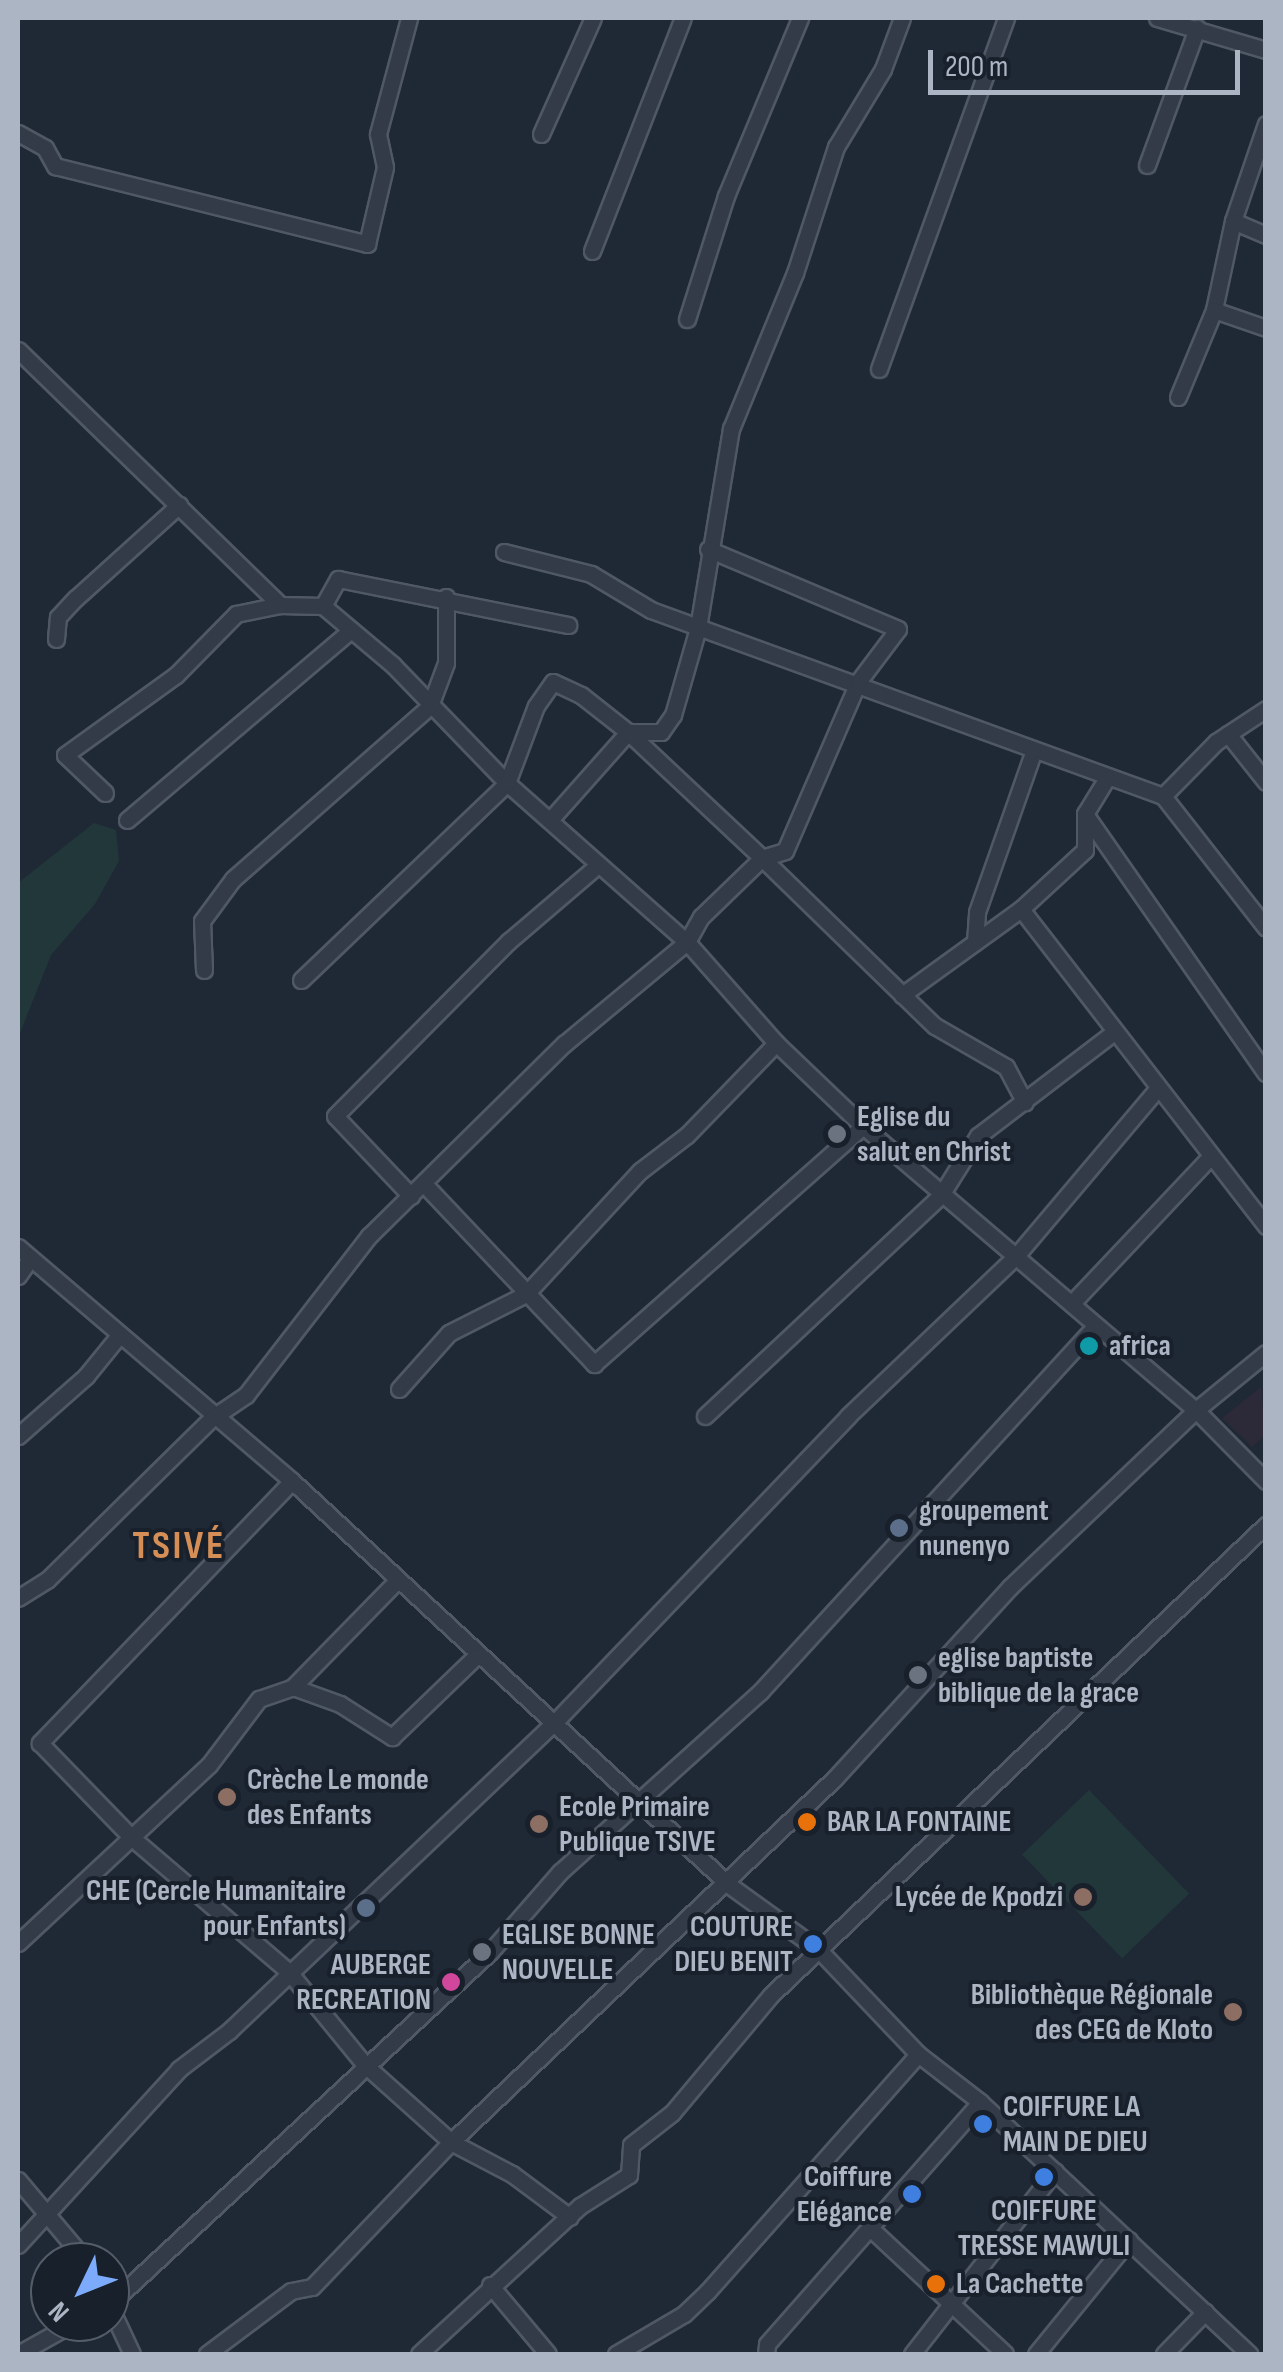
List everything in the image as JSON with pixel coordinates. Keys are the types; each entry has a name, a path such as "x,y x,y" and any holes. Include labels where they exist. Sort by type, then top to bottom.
{"street":[{"path":"18,133 44,148 55,166 368,244 386,168 378,134 409,18"},
{"path":"540,134 593,18"},
{"path":"592,251 683,18"},
{"path":"687,319 726,196 800,18"},
{"path":"550,820 628,732 668,726 698,628 708,549 731,429 795,272 836,147 884,68 902,18"},
{"path":"879,369 1006,18"},
{"path":"1156,18 1266,50"},
{"path":"1148,165 1197,28"},
{"path":"1178,397 1214,310 1233,221 1266,124"},
{"path":"1233,221 1266,234"},
{"path":"1214,310 1266,328"},
{"path":"18,350 280,605"},
{"path":"56,639 58,617 180,506"},
{"path":"18,1598 47,1580 212,1418 246,1395 368,1236 564,1044 687,942 701,918 762,858 785,851 858,682 899,634 894,625 708,549"},
{"path":"504,552 591,574 651,610 811,672 858,682 1033,753 1163,796 1266,928"},
{"path":"323,606 338,579 446,597 568,625"},
{"path":"204,970 202,921 223,891 430,706 446,663 446,597"},
{"path":"105,793 66,755 176,676 236,614 280,605 323,606 507,784 687,942 776,1043 863,1126 1072,1303 1094,1327 1196,1410 1266,1481"},
{"path":"127,820 350,630"},
{"path":"301,980 331,959 507,784 536,706 552,682 581,695 628,732 935,1026 1006,1068 1025,1102"},
{"path":"1163,796 1228,734 1266,709"},
{"path":"1228,734 1266,782"},
{"path":"975,942 977,912 1033,753"},
{"path":"902,995 1021,910 1085,850 1085,814 1106,778"},
{"path":"1085,814 1266,1073"},
{"path":"411,1196 335,1116 509,941 598,865"},
{"path":"1021,910 1266,1226"},
{"path":"704,1416 941,1195 978,1136 1114,1032"},
{"path":"398,1390 449,1333 526,1294 640,1171 687,1135 776,1043"},
{"path":"18,2246 49,2217 179,2070 290,1972 553,1724 848,1416 1016,1256 1158,1088"},
{"path":"424,1184 594,1364 863,1126"},
{"path":"1072,1303 1210,1157"},
{"path":"18,1276 24,1253 117,1338 292,1481 475,1657 637,1804 729,1885 819,1950 918,2054 980,2102 1250,2354"},
{"path":"130,2287 637,1804 760,1692 1094,1327"},
{"path":"18,1436 86,1376 117,1338"},
{"path":"207,2354 292,2290 312,2287 451,2142 729,1885 1010,1587 1196,1410 1266,1353"},
{"path":"292,1481 40,1742 131,1837 290,1972 366,2064 451,2142 512,2174 570,2217"},
{"path":"419,2354 490,2285 570,2217 629,2175 630,2146 672,2113 771,1996 1266,1524"},
{"path":"18,1943 209,1765 259,1700 293,1687 396,1582"},
{"path":"293,1687 340,1704 392,1738 475,1657"},
{"path":"616,2354 696,2303 918,2054"},
{"path":"766,2354 767,2344 980,2102"},
{"path":"912,2354 1055,2171"},
{"path":"18,2180 70,2242"},
{"path":"869,2227 955,2301 1006,2354"},
{"path":"1036,2354 1130,2240"},
{"path":"490,2285 548,2354"},
{"path":"1164,2354 1205,2312"}],"shaded area":[{"path":"1261,1387 1265,1435 1252,1447 1222,1418"}],"green space":[{"path":"94,823 116,830 119,861 95,904 51,955 18,1038 18,883"},
{"path":"1089,1790 1189,1894 1122,1958 1022,1855"}],"place":[{"name":"Eglise du salut en Christ","path":"837,1134"},
{"name":"africa","path":"1089,1346"},
{"name":"groupement nunenyo","path":"899,1528"},
{"name":"eglise baptiste biblique de la grace","path":"918,1675"},
{"name":"Crèche Le monde des Enfants","path":"227,1797"},
{"name":"BAR LA FONTAINE","path":"807,1822"},
{"name":"Ecole Primaire Publique TSIVE","path":"539,1824"},
{"name":"Lycée de Kpodzi","path":"1083,1897"},
{"name":"CHE (Cercle Humanitaire pour Enfants)","path":"366,1908"},
{"name":"COUTURE DIEU BENIT","path":"813,1944"},
{"name":"EGLISE BONNE NOUVELLE","path":"482,1952"},
{"name":"AUBERGE RECREATION","path":"451,1982"},
{"name":"Bibliothèque Régionale des CEG de Kloto","path":"1233,2012"},
{"name":"COIFFURE LA MAIN DE DIEU","path":"983,2124"},
{"name":"COIFFURE TRESSE MAWULI","path":"1044,2177"},
{"name":"Coiffure Elégance","path":"912,2194"},
{"name":"La Cachette","path":"936,2284"}],"district":[{"name":"TSIVÉ","path":"179,1546"}]}
